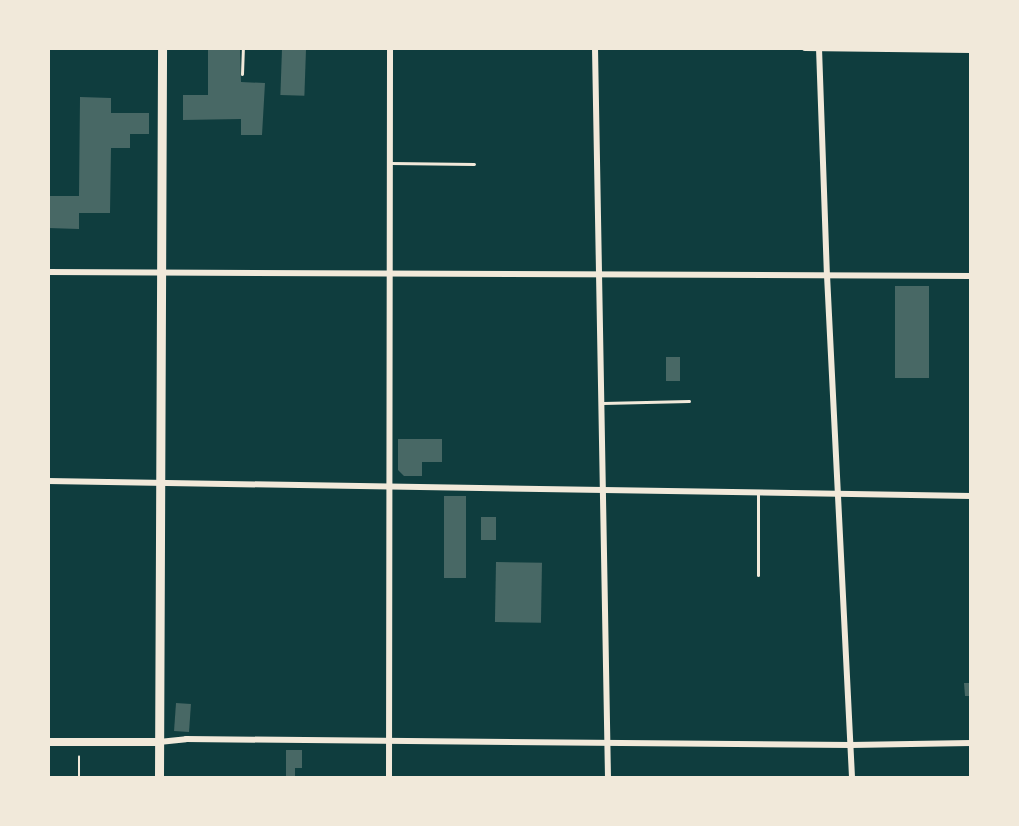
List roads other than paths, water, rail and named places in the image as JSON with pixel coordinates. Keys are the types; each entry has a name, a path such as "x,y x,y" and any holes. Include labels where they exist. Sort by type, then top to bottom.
{"main road":[{"path":"159,778 162,48"},
{"path":"48,742 159,742"}],"street":[{"path":"389,778 390,48"},
{"path":"595,48 608,778"},
{"path":"805,48 971,50"},
{"path":"819,48 827,275 852,778"},
{"path":"48,272 971,276"},
{"path":"48,481 971,495"},
{"path":"159,742 186,739 851,745 971,743"}],"lane":[{"path":"242,74 243,48"},
{"path":"389,163 474,164"},
{"path":"601,403 688,401"},
{"path":"758,491 758,575"}]}
